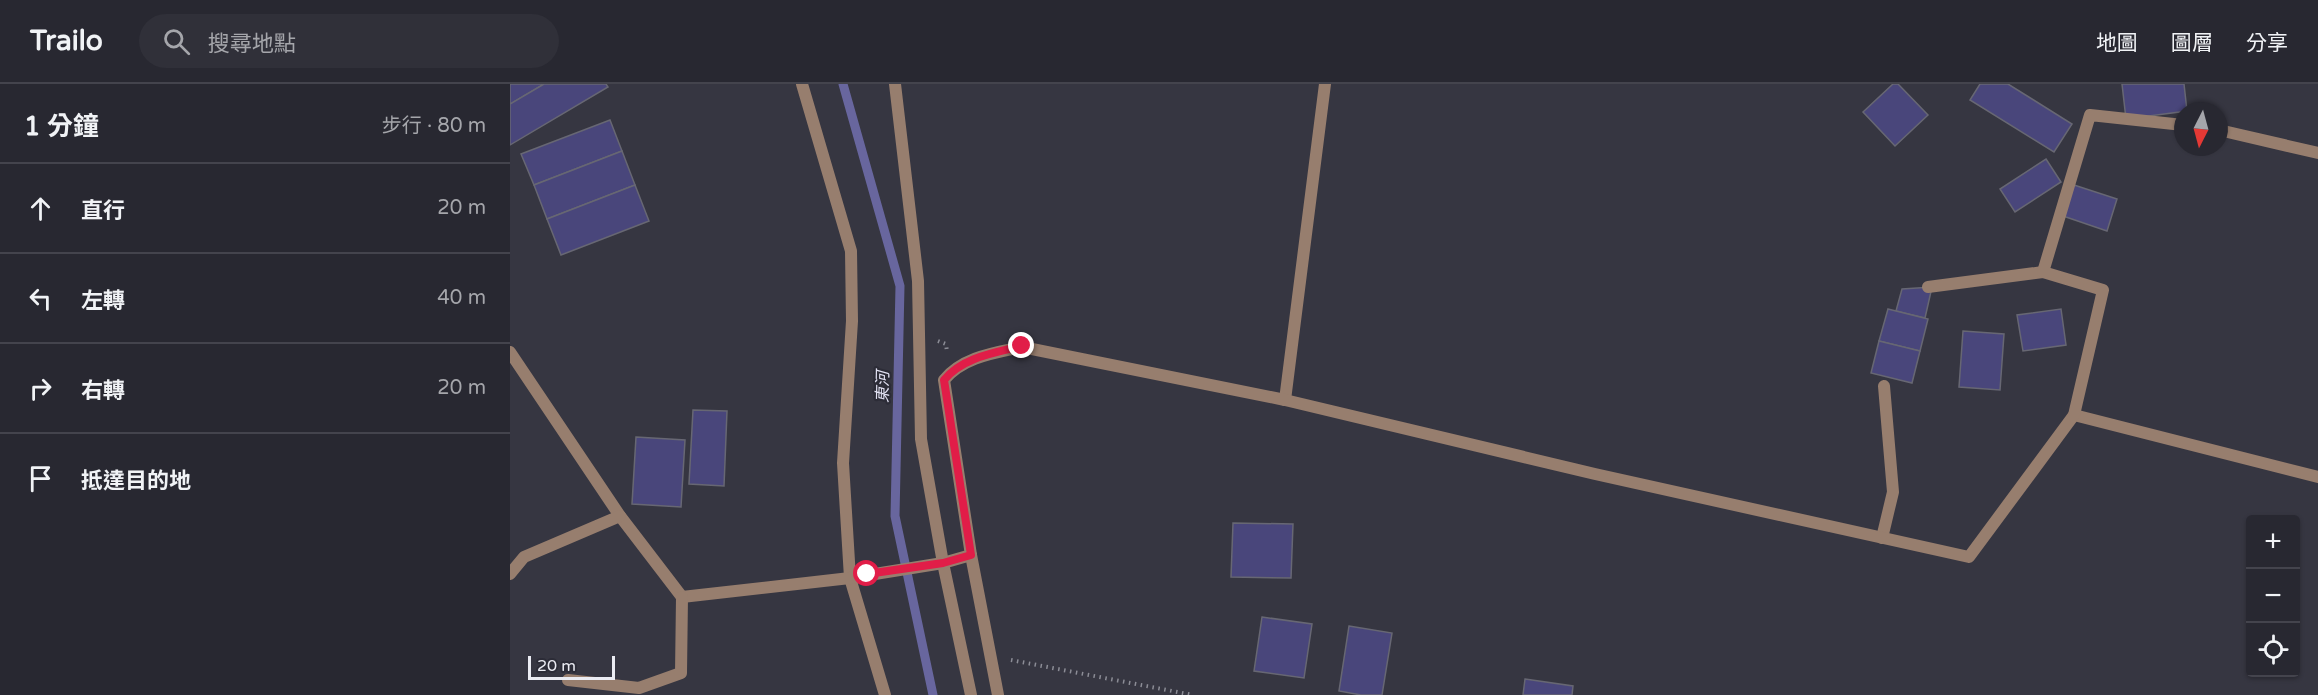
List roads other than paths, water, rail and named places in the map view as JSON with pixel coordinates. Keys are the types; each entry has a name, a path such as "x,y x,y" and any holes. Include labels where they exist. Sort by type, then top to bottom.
{"lane":[{"path":"802,84 851,251 852,321 843,463 850,578 885,695"},
{"path":"895,84 918,281 921,439 943,563 971,695"},
{"path":"1285,400 1325,84"},
{"path":"2043,272 2090,115 2174,124"},
{"path":"2228,132 2318,153"},
{"path":"998,695 971,555 944,380 949,374 978,356 1022,346 1285,400 1595,474 1969,557 2074,415 2103,290 2043,272 1928,287"},
{"path":"510,352 620,516 681,597 681,673 639,688 568,680"},
{"path":"1882,538 1893,492 1884,386"},
{"path":"2074,415 2318,477"},
{"path":"510,574 524,557 620,516"},
{"path":"681,597 850,578 943,563 971,555"}],"waterway":[{"name":"東河","path":"843,84 900,286 895,516 933,695"}]}
